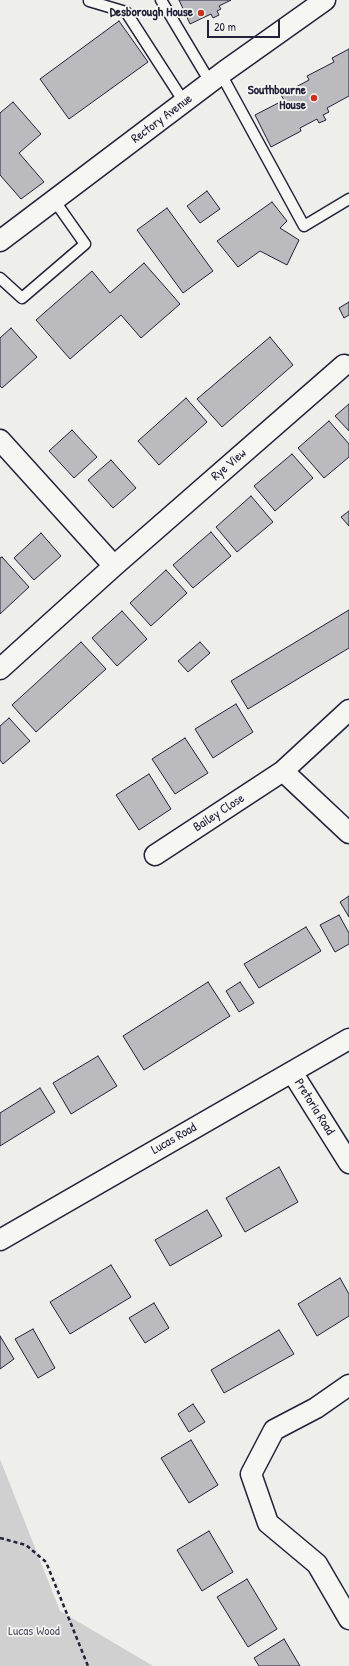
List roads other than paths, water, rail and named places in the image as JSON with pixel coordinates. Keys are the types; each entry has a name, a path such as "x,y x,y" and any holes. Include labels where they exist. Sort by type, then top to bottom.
{"street":[{"name":"Rectory Avenue","path":"0,240 216,78 326,0"},
{"name":"Rye View","path":"0,669 114,566 344,365"},
{"path":"0,440 114,566"},
{"name":"Bailey Close","path":"155,856 283,771 349,710"},
{"path":"283,771 349,833"},
{"name":"Lucas Road","path":"0,1240 349,1039"},
{"name":"Pretoria Road","path":"292,1072 349,1163"},
{"path":"349,1385 316,1408 274,1430 251,1474 268,1523 317,1564 349,1619"}],"lane":[{"path":"160,0 216,78 304,226 349,199"},
{"path":"89,1 126,12 184,102"},
{"path":"0,278 22,298 85,244 54,200"}],"place":[{"name":"Desborough House","path":"201,13"},
{"name":"Southbourne House","path":"314,98"}],"park label":[{"name":"Lucas Wood","path":"34,1632"}]}
